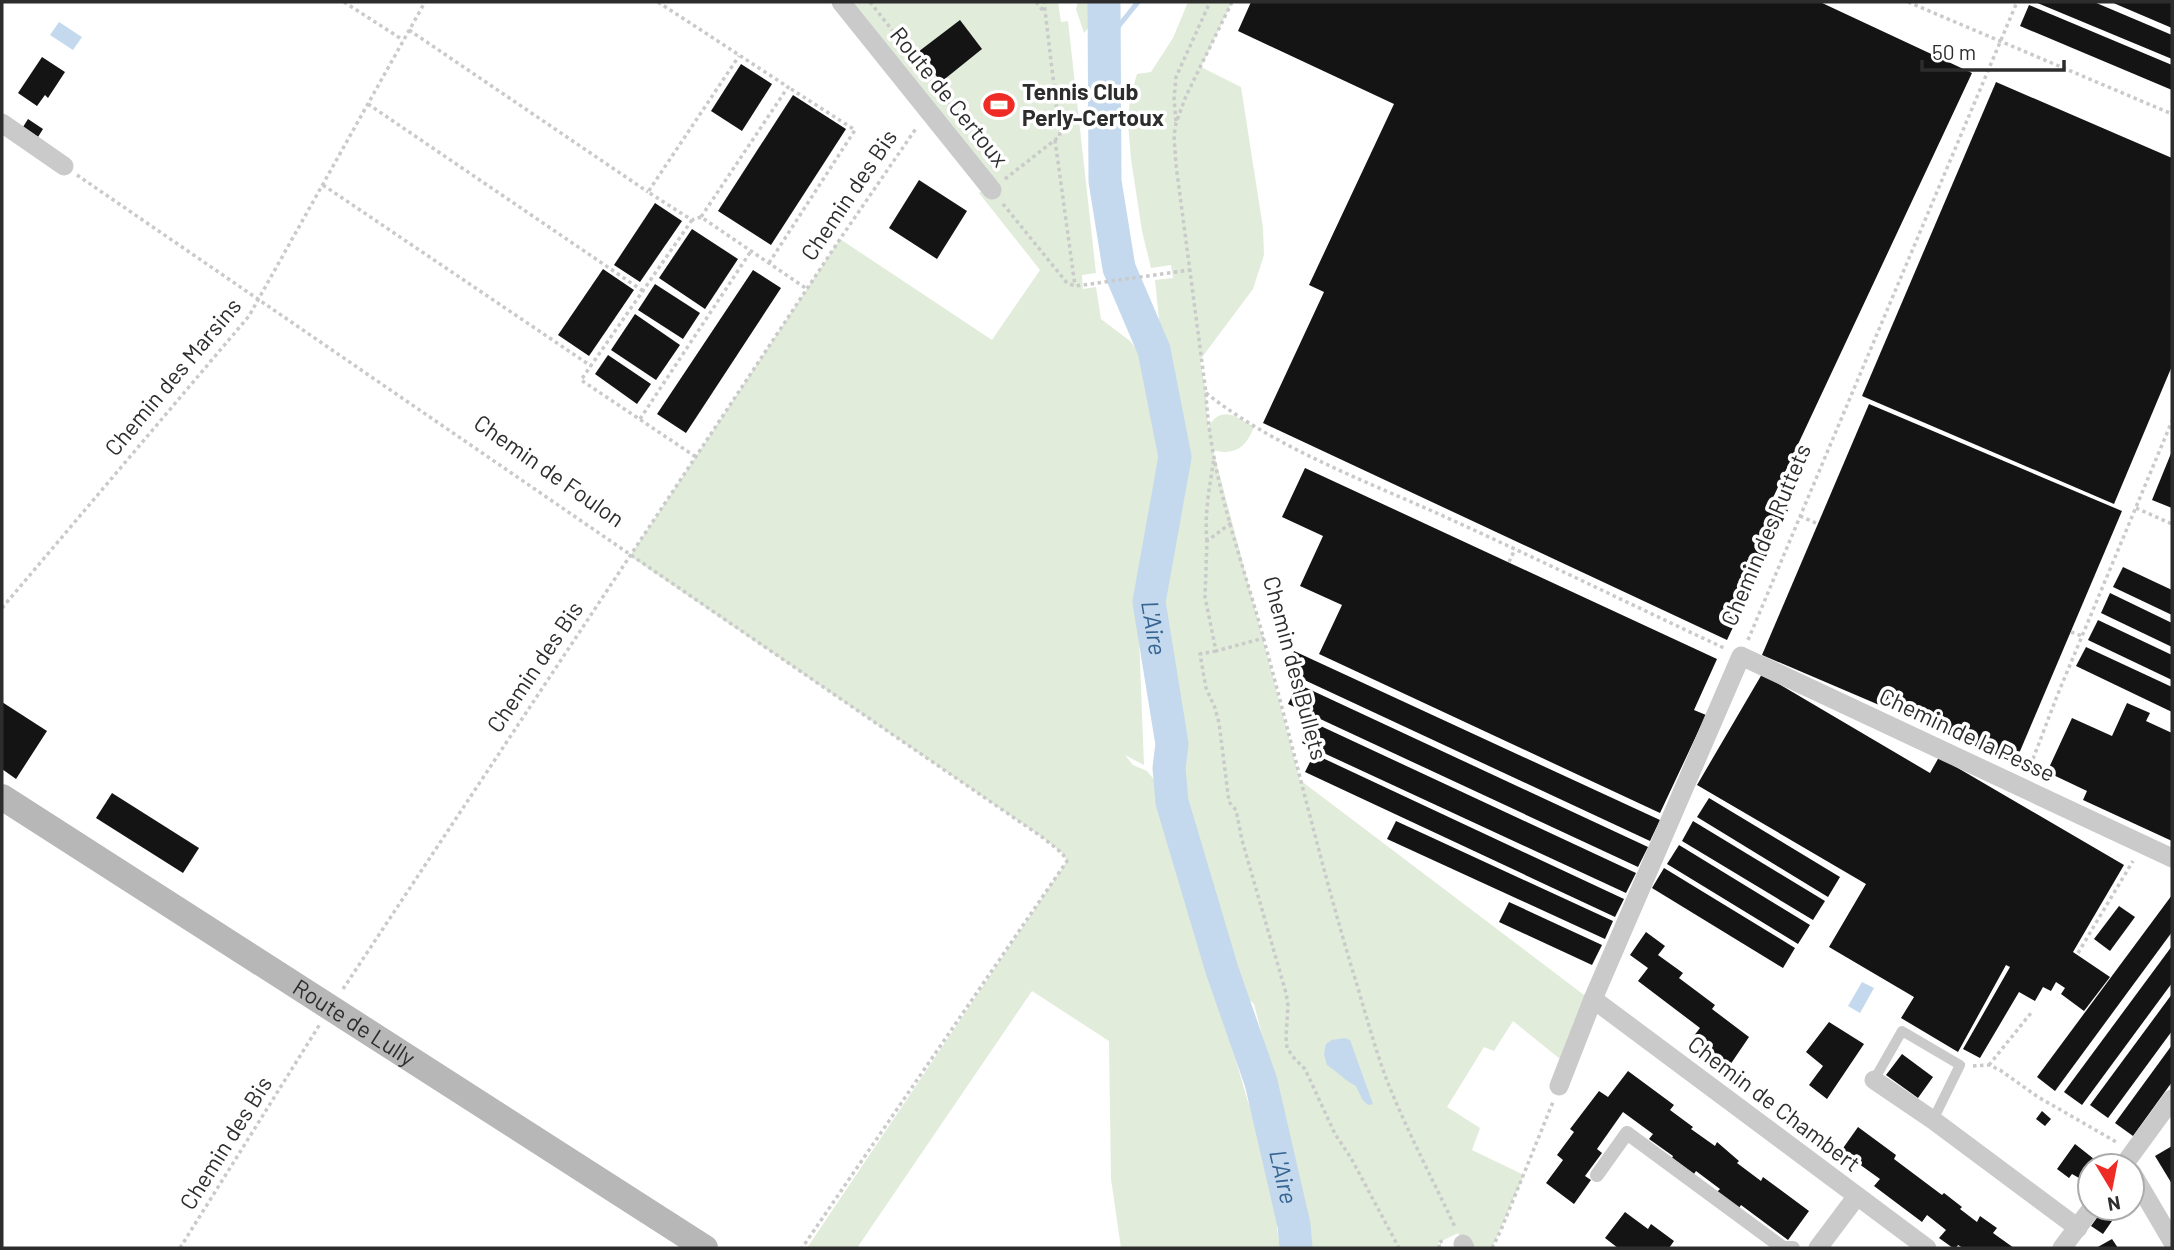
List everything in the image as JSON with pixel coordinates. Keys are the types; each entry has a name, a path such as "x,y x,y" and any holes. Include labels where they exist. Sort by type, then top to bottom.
{"main road":[{"name":"Route de Lully","path":"2,797 705,1248"}],"street":[{"name":"Route de Certoux","path":"841,2 992,190"},
{"path":"2,123 64,166"},
{"name":"Chemin de la Pesse","path":"1741,656 2172,858"},
{"name":"Chemin des Ruttets","path":"1559,1086 1593,999 1741,656"},
{"name":"Chemin de Chambert","path":"1593,999 1927,1248"},
{"path":"1874,1080 1933,1120 2078,1228"},
{"path":"2136,1152 2172,1098"},
{"path":"1597,1175 1626,1133 1783,1248 1793,1248"},
{"path":"1818,1248 1857,1196"},
{"path":"2146,1196 2172,1241"},
{"path":"2063,1248 2082,1222"}],"lane":[{"path":"1874,1080 1902,1031 1960,1065 1933,1120"}],"path":[{"path":"344,2 403,40"},
{"name":"Chemin des Marsins","path":"2,608 240,327 258,300 425,2"},
{"path":"658,2 855,130 769,264"},
{"path":"870,2 982,144"},
{"path":"1036,2 1046,14"},
{"path":"1044,2 1060,136 992,190 1067,283 1075,286 1190,270"},
{"path":"1177,123 1174,99 1176,77 1210,2"},
{"name":"Chemin des Bullets","path":"1231,2 1186,96 1174,136 1208,428 1341,933 1377,1050 1387,1080 1464,1246"},
{"path":"1908,2 2172,114"},
{"name":"Chemin des Ruttets","path":"1741,656 2017,2"},
{"path":"409,30 692,220"},
{"path":"648,192 739,56"},
{"path":"696,457 582,380 692,220 701,217 788,87"},
{"path":"368,104 643,291"},
{"name":"Chemin des Bis","path":"180,1248 330,1008 807,289 913,132 930,112"},
{"path":"1055,140 1075,286"},
{"name":"Chemin de Foulon","path":"64,166 1042,837 1068,861 802,1248"},
{"path":"323,185 591,366"},
{"path":"701,217 807,289"},
{"path":"640,419 751,251"},
{"path":"1206,393 1235,416 1282,443 1741,656"},
{"path":"2022,788 2057,696 2172,421"},
{"path":"1214,456 1205,526 1205,597 1216,651"},
{"path":"2136,508 2172,524"},
{"path":"1800,516 1818,524"},
{"path":"1207,541 1231,523"},
{"path":"1509,562 1515,550"},
{"path":"2071,632 2082,636"},
{"path":"1264,638 1200,654 1202,674 1219,723 1229,802 1236,810 1242,840 1286,993 1287,1048 1305,1069 1335,1134 1399,1248"},
{"path":"2078,953 2143,844"},
{"path":"1989,1065 2031,1013"},
{"path":"1960,1065 1989,1065 2000,1070 2112,1152"},
{"path":"1492,1248 1559,1086"}],"green space":[{"path":"853,2 1058,2 1061,22 1068,21 1096,273 1082,275 1083,289 1096,287 1101,319 1130,341 1145,360 1163,460 1151,546 1137,585 1144,765 1125,755 1133,765 1147,771 1161,788 1158,800 1178,854 1248,1102 1269,1146 1281,1215 1277,1228 1280,1248 1121,1248 1111,1179 1109,1041 1032,991 857,1248 807,1248 1067,861 1062,853 1042,837 630,556 840,239 992,340 1040,270 979,193 994,182"},
{"path":"1078,2 1095,2 1094,19 1084,33 1076,9"},
{"path":"1188,2 1232,2 1201,67 1241,87 1263,228 1264,255 1253,289 1200,360 1208,427 1213,420 1224,414 1235,416 1254,427 1238,449 1227,452 1213,450 1300,780 1588,998 1565,1063 1513,1021 1494,1051 1484,1047 1447,1107 1480,1128 1472,1150 1524,1175 1492,1248 1471,1247 1464,1243 1458,1233 1438,1243 1440,1248 1304,1248 1299,1206 1289,1167 1275,1085 1254,1004 1248,999 1233,962 1197,847 1183,783 1184,742 1174,711 1156,602 1181,488 1181,435 1161,339 1155,280 1173,278 1171,265 1151,268 1142,231 1128,123 1130,98 1137,74 1151,72 1173,38"}],"water":[{"path":"59,22 82,37 73,50 50,35"},
{"path":"1862,982 1874,988 1860,1013 1848,1006"},
{"path":"1345,1038 1350,1040 1373,1104 1368,1105 1356,1086 1327,1065 1324,1054 1326,1044"}],"building":[{"path":"1251,2 1820,2 1972,73 1771,502 1788,510 1727,640 1263,423 1324,292 1309,285 1394,104 1238,31"},
{"path":"2035,2 2094,2 2172,35 2172,59"},
{"path":"2111,2 2170,2 2172,28"},
{"path":"2029,5 2172,65 2172,90 2020,26"},
{"path":"960,20 982,49 941,82 918,52"},
{"path":"42,57 65,72 48,98 45,95 37,106 18,93"},
{"path":"741,64 772,84 742,131 711,111"},
{"path":"1996,82 2172,158 2172,366 2114,504 1862,396"},
{"path":"793,95 846,129 771,245 718,211"},
{"path":"28,119 43,129 38,137 23,127"},
{"path":"919,180 967,211 937,259 889,228"},
{"path":"655,203 682,221 640,282 614,265"},
{"path":"692,229 738,259 705,309 659,278"},
{"path":"603,269 634,290 589,356 558,335"},
{"path":"753,270 781,288 686,433 657,414"},
{"path":"655,284 700,313 683,339 638,310"},
{"path":"635,314 680,345 656,380 611,350"},
{"path":"608,355 651,384 637,404 595,374"},
{"path":"1869,404 2122,511 2015,763 1762,655"},
{"path":"2172,451 2172,508 2152,500"},
{"path":"1305,468 1717,659 1694,710 1706,715 1660,813 1319,654 1342,605 1300,586 1323,536 1282,517"},
{"path":"2123,567 2172,590 2172,615 2113,587"},
{"path":"2110,593 2172,623 2172,647 2101,613"},
{"path":"2098,620 2172,655 2172,680 2088,640"},
{"path":"2086,647 2172,687 2172,712 2076,666"},
{"path":"1294,651 1660,820 1650,841 1285,671"},
{"path":"1762,674 1930,773 1939,757 2124,865 2073,952 2110,977 2084,1011 2061,994 2065,988 2056,982 2051,991 2043,987 2035,1001 2019,992 1980,1058 1963,1049 2010,967 2006,965 1958,1052 1901,1018 1914,997 1829,947 1866,884 1697,785"},
{"path":"1298,684 1648,847 1638,867 1288,704"},
{"path":"2,702 47,731 16,779 2,769"},
{"path":"2127,703 2150,713 2146,721 2172,733 2172,841 2083,800 2087,791 2047,772 2072,718 2112,736"},
{"path":"1312,722 1636,873 1626,893 1302,743"},
{"path":"1314,754 1624,899 1615,917 1305,772"},
{"path":"112,793 199,848 183,873 96,818"},
{"path":"1709,798 1840,877 1828,897 1697,817"},
{"path":"1396,821 1613,921 1605,939 1387,839"},
{"path":"1693,821 1825,901 1813,920 1682,841"},
{"path":"1679,845 1810,925 1798,944 1667,864"},
{"path":"1664,868 1795,948 1783,968 1652,888"},
{"path":"2172,895 2172,932 2055,1091 2037,1077"},
{"path":"1509,902 1602,945 1592,965 1499,922"},
{"path":"2119,906 2135,917 2110,951 2094,939"},
{"path":"1646,932 1665,946 1658,955 1683,973 1679,978 1715,1005 1712,1009 1749,1037 1730,1065 1693,1037 1700,1028 1638,981 1648,968 1630,955"},
{"path":"2172,946 2172,983 2082,1105 2064,1092"},
{"path":"2172,994 2172,1031 2108,1118 2090,1105"},
{"path":"1829,1022 1864,1044 1827,1099 1809,1085 1823,1066 1806,1052"},
{"path":"2172,1045 2172,1082 2133,1136 2115,1123"},
{"path":"1902,1054 1933,1077 1918,1098 1886,1075"},
{"path":"1628,1071 1674,1105 1670,1110 1693,1127 1691,1129 1715,1146 1717,1142 1739,1161 1737,1163 1761,1181 1763,1177 1809,1211 1788,1240 1741,1205 1739,1208 1717,1192 1720,1189 1696,1171 1694,1174 1672,1158 1673,1156 1649,1139 1653,1134 1623,1112 1597,1149 1602,1153 1585,1176 1591,1180 1574,1204 1546,1183 1563,1160 1557,1155 1574,1132 1570,1129 1599,1091 1608,1097"},
{"path":"2042,1111 2051,1119 2045,1126 2036,1119"},
{"path":"1858,1127 1896,1155 1894,1159 1942,1195 1944,1193 1977,1222 1980,1216 1997,1228 1993,1233 2014,1248 1963,1248 1958,1245 1953,1248 1939,1238 1946,1230 1927,1215 1922,1222 1874,1186 1880,1179 1841,1151"},
{"path":"2075,1144 2085,1152 2076,1152 2076,1176 2072,1174 2069,1178 2057,1169"},
{"path":"2172,1146 2172,1184 2155,1156"},
{"path":"1625,1212 1648,1229 1651,1224 1674,1241 1669,1248 1618,1248 1605,1238"},
{"path":"2094,1222 2111,1222 2103,1234 2091,1226"},
{"path":"2112,1239 2118,1248 2096,1248"}],"waterway":[{"name":"L'Aire","path":"1104,2 1105,181 1119,268 1154,350 1175,457 1149,602 1172,744 1169,768 1172,802 1222,970 1261,1082 1294,1225 1296,1248"},
{"path":"1105,43 1138,2"}],"place":[{"name":"Tennis Club Perly-Certoux","path":"999,105"}]}
